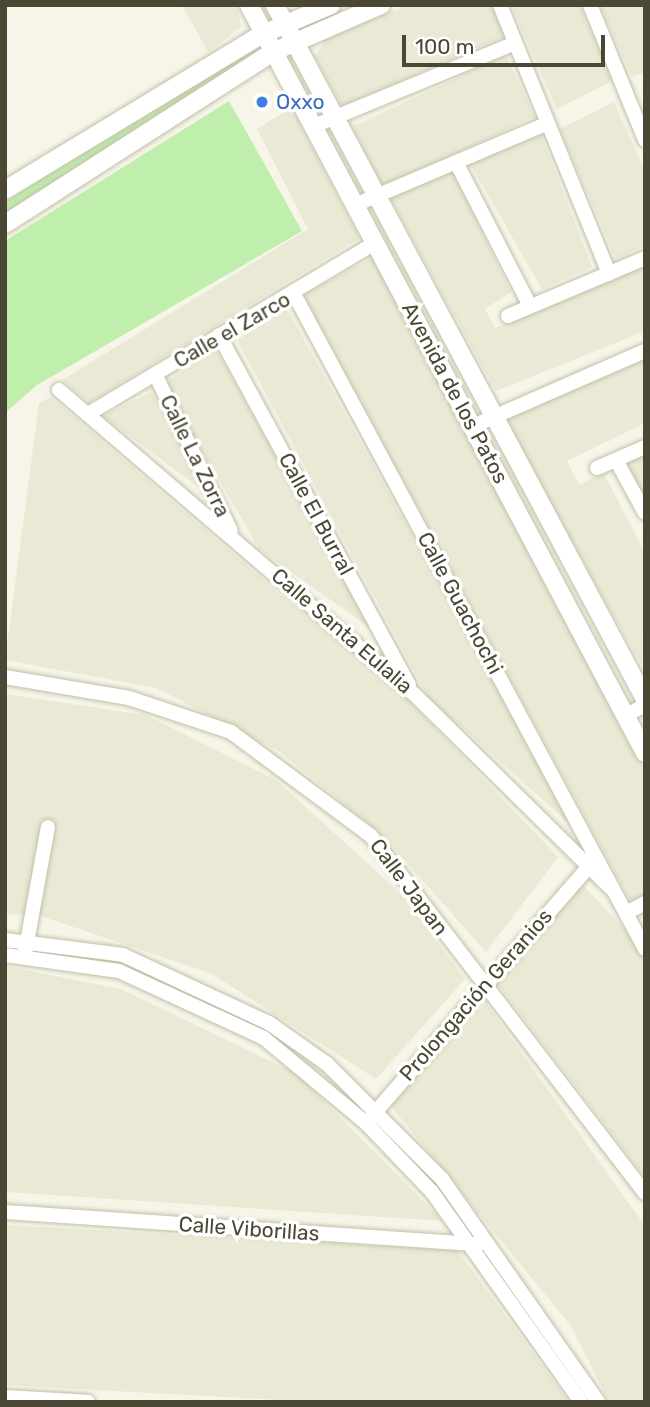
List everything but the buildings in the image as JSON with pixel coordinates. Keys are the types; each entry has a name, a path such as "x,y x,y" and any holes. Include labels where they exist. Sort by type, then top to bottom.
{"street":[{"name":"Avenida de los Patos","path":"249,5 645,753"},
{"name":"Avenida de los Patos","path":"275,5 643,694"},
{"path":"5,190 263,34 331,5"},
{"path":"5,224 273,52 381,5"},
{"path":"500,5 609,274"},
{"path":"590,5 645,140"},
{"path":"314,127 515,43"},
{"path":"355,205 546,124"},
{"path":"456,162 530,304"},
{"name":"Calle el Zarco","path":"88,414 219,335 295,294 375,243"},
{"path":"508,316 530,304 645,258"},
{"name":"Calle Guachochi","path":"295,294 592,864"},
{"name":"Calle El Burral","path":"219,335 413,693"},
{"path":"473,426 645,351"},
{"name":"Calle La Zorra","path":"155,374 234,537"},
{"name":"Calle Santa Eulalia","path":"59,390 234,537 413,693 592,864 628,912"},
{"path":"597,468 645,447"},
{"path":"616,460 645,513"},
{"name":"Calle Japan","path":"5,677 129,698 231,732 371,836 645,1193"},
{"path":"616,700 643,694"},
{"path":"625,716 643,694"},
{"path":"26,951 48,827"},
{"name":"Prolongación Geranios","path":"366,1123 592,864"},
{"path":"644,949 628,912 645,904"},
{"path":"5,940 26,951 119,971 264,1038 366,1123 474,1244 581,1402"},
{"path":"5,956 26,951 123,955 207,991 269,1023 377,1109 493,1244 598,1402"},
{"path":"200,1007 207,991"},
{"name":"Calle Viborillas","path":"5,1212 493,1244"},
{"path":"5,1397 88,1402"}],"shaded area":[{"path":"182,5 237,5 241,27 208,52"},
{"path":"408,5 492,5 505,36 342,106 315,57 326,38"},
{"path":"511,5 580,5 612,81 557,109"},
{"path":"600,5 645,5 645,72 632,77"},
{"path":"506,55 535,117 382,188 353,126"},
{"path":"614,102 645,170 645,246 616,259 560,129"},
{"path":"291,108 360,238 89,403 62,380 308,229 257,129"},
{"path":"541,135 592,267 542,289 470,164"},
{"path":"451,168 511,292 485,309 495,328 645,264 645,331 496,391 388,194"},
{"path":"373,257 645,769 645,895 631,902 303,295"},
{"path":"287,309 573,827 428,697 237,340"},
{"path":"216,349 373,630 260,550 163,384"},
{"path":"645,360 645,423 567,461 579,485 603,472 645,553 642,666 504,419"},
{"path":"152,392 210,496 103,416"},
{"path":"51,397 295,607 366,656 558,857 486,952 383,836 280,752 156,688 5,660 39,403"},
{"path":"645,451 645,499 624,462"},
{"path":"5,694 146,715 276,780 398,891 465,979 376,1079 212,974 38,915 5,914"},
{"path":"580,882 631,936 645,927 645,1177 493,978"},
{"path":"5,966 121,989 297,1074 443,1221 5,1192"},
{"path":"486,1003 645,1226 645,1402 609,1402 571,1326 390,1105"},
{"path":"5,1225 457,1250 569,1402 317,1402 5,1385"}],"green space":[{"path":"252,46 256,53 5,216 5,202"},
{"path":"229,101 302,231 37,385 5,413 5,241"}],"place":[{"name":"Oxxo","path":"262,102"}]}
